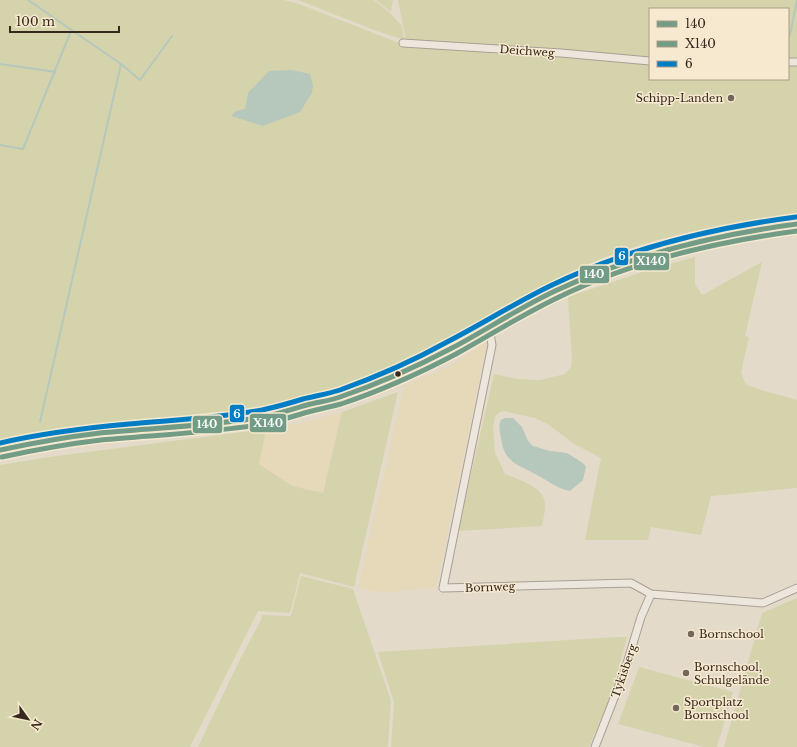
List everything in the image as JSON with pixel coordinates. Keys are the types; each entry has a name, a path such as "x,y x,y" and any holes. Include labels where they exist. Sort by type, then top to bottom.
{"main road":[{"path":"0,450 70,437 211,423 264,416 339,397 398,374 451,348 553,292 600,271 625,262 701,240 738,232 797,224"}],"street":[{"name":"Deichweg","path":"404,43 561,53 649,61"},
{"name":"Bornweg","path":"489,327 492,346 442,588 631,583 651,594 762,603 797,588"},
{"name":"Tykisberg","path":"595,747 625,670 641,617 651,594"}],"shaded area":[{"path":"0,0 284,0 299,4 407,46 398,0 797,0 797,215 739,223 681,234 608,256 543,286 437,349 384,373 337,391 296,403 254,411 84,428 42,434 0,443"},
{"path":"298,0 374,0 391,14 402,26 404,40 374,30"},
{"path":"376,0 393,0 391,12"},
{"path":"292,70 310,74 313,85 312,93 300,112 263,126 231,116 236,111 245,109 248,93 269,71"},
{"path":"695,257 695,284 702,295 762,262 745,336 749,337 741,372 745,383 750,386 797,400 797,488 711,496 701,535 651,527 648,540 585,540 601,458 574,444 549,425 535,418 504,411 498,413 495,417 493,428 495,453 505,474 530,484 544,497 545,509 542,526 458,531 494,374 517,379 540,380 565,374 571,367 572,360 568,297 645,271"},
{"path":"487,342 436,587 386,592 358,588 404,386 448,367"},
{"path":"398,392 354,587 300,573 290,613 258,611 190,747 0,747 0,465 49,457 266,429 259,464 289,484 323,493 342,412"},
{"path":"342,412 323,493 289,484 259,464 266,429 298,424"},
{"path":"505,418 513,418 522,427 528,441 533,446 550,451 567,453 584,464 586,467 583,480 570,491 554,485 514,463 509,459 503,447 500,424 501,420"},
{"path":"301,576 353,589 391,701 388,747 198,747 240,659 261,620 262,615 291,616"},
{"path":"797,598 797,747 724,747 762,613"},
{"path":"627,637 612,692 589,747 391,747 394,702 378,652"},
{"name":"Sportplatz Bornschool","path":"639,667 733,692 717,747 704,747 618,724"}],"waterway":[{"path":"28,0 121,64 140,80 172,36"},
{"path":"790,35 797,0"},
{"path":"0,145 23,149 71,31"},
{"path":"0,64 56,72"},
{"path":"40,422 121,64"}],"transit line":[{"name":"6","path":"0,443 32,436 80,429 245,413 267,409 335,391 367,380 408,362 550,286 609,261 670,241 733,227 796,217"},
{"name":"140","path":"0,450 50,440 100,433 202,425 263,417 336,398 368,387 411,368 452,348 555,291 613,267 673,248 735,234 797,224"},
{"name":"X140","path":"2,457 51,447 101,440 203,432 264,424 341,404 400,381 428,368 543,305 613,274 704,247 797,231"}],"place":[{"name":"Schipp-Landen","path":"731,98"},
{"name":"Bornschool","path":"691,634"},
{"name":"Bornschool, Schulgelände","path":"686,673"},
{"name":"Sportplatz Bornschool","path":"676,708"}]}
